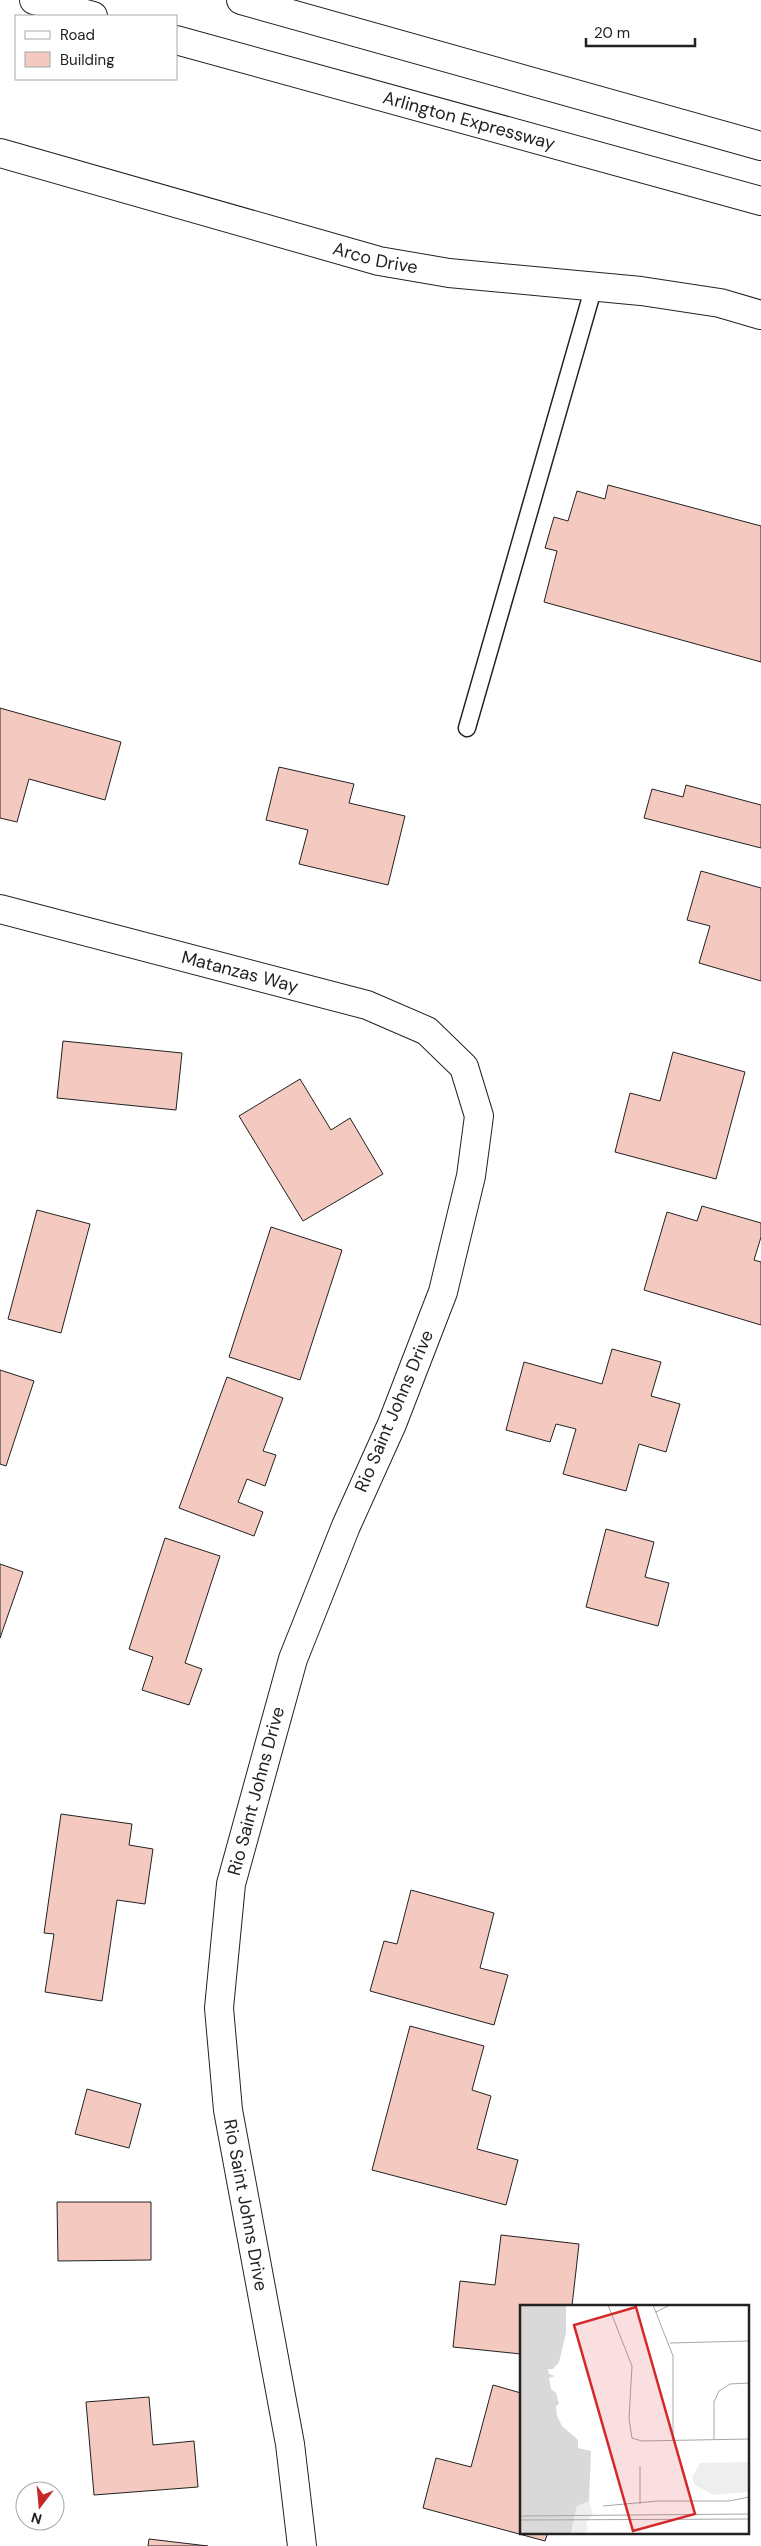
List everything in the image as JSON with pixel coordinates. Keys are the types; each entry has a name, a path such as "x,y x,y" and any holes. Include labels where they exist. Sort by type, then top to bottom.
{"main road":[{"path":"34,0 88,15"},
{"path":"241,0 761,146"},
{"name":"Arlington Expressway","path":"178,41 761,201"},
{"name":"Arco Drive","path":"0,153 379,261 449,273 641,291 720,303 761,315"},
{"name":"Matanzas Way","path":"1,915 367,1005 427,1031 464,1067"},
{"name":"Rio Saint Johns Drive","path":"302,2546 290,2444 228,2110 219,2008 231,1884 293,1659 346,1526 392,1424 443,1292 471,1176 479,1116 464,1067"}],"lane":[{"path":"468,728 594,286"}],"building":[{"path":"608,485 761,526 761,662 544,602 557,551 545,548 554,517 568,521 577,491 605,499"},
{"path":"0,708 121,742 105,800 29,779 17,822 0,818"},
{"path":"279,767 354,784 349,803 405,816 388,885 299,864 308,830 266,820"},
{"path":"686,785 761,805 761,848 644,818 652,789 683,797"},
{"path":"701,871 761,888 761,981 699,963 710,926 687,920"},
{"path":"63,1041 182,1053 176,1110 57,1098"},
{"path":"673,1052 745,1072 716,1179 615,1152 630,1093 660,1101"},
{"path":"300,1079 331,1130 350,1118 383,1174 303,1221 239,1116"},
{"path":"702,1206 761,1223 761,1237 754,1260 761,1262 761,1325 644,1290 667,1212 697,1221"},
{"path":"37,1210 90,1224 61,1333 8,1319"},
{"path":"271,1227 342,1250 300,1380 229,1357"},
{"path":"612,1349 661,1362 651,1396 680,1404 666,1452 639,1444 626,1491 563,1474 576,1429 556,1424 550,1442 506,1430 524,1362 602,1384"},
{"path":"0,1370 34,1381 6,1466 0,1464"},
{"path":"227,1377 283,1398 263,1451 276,1455 265,1486 247,1479 238,1502 263,1512 254,1536 179,1508"},
{"path":"606,1529 654,1542 645,1577 669,1583 658,1626 586,1607"},
{"path":"165,1538 220,1556 185,1663 202,1669 189,1705 142,1690 153,1657 129,1649"},
{"path":"0,1564 23,1572 0,1638"},
{"path":"61,1814 132,1824 129,1845 153,1849 145,1904 117,1900 102,2001 45,1992 54,1934 44,1933"},
{"path":"411,1890 494,1913 480,1968 508,1975 494,2025 370,1991 384,1941 397,1944"},
{"path":"410,2026 484,2046 472,2090 491,2096 477,2149 518,2160 506,2205 372,2170"},
{"path":"87,2089 141,2104 129,2148 75,2134"},
{"path":"57,2202 151,2202 151,2260 58,2261"},
{"path":"501,2235 579,2244 572,2305 520,2305 520,2354 453,2347 460,2281 495,2285"},
{"path":"493,2385 520,2393 520,2534 547,2534 545,2541 423,2508 436,2458 471,2467"},
{"path":"149,2397 153,2445 194,2441 198,2487 94,2495 86,2402"},
{"path":"149,2539 208,2546 148,2546"}]}
